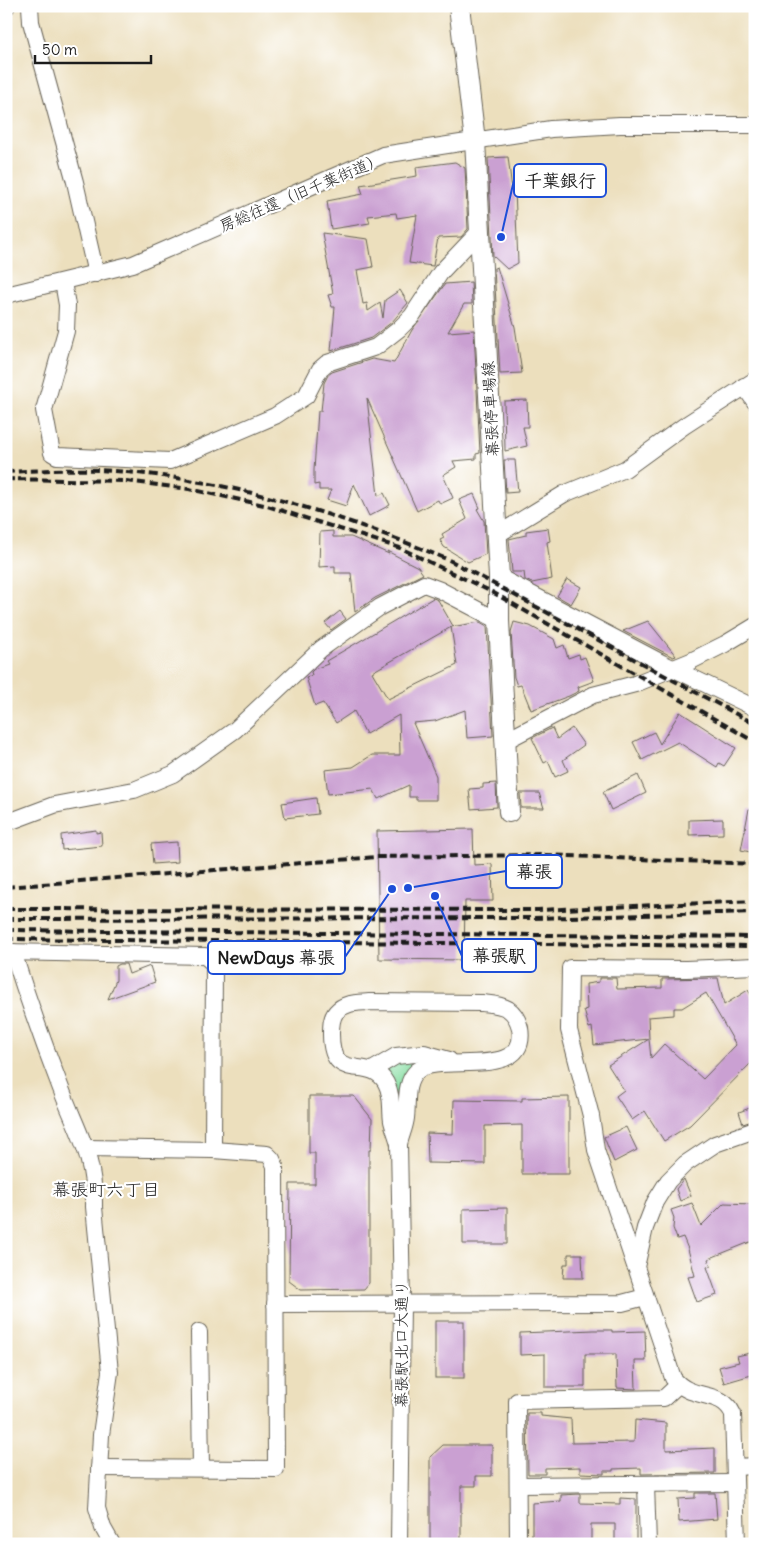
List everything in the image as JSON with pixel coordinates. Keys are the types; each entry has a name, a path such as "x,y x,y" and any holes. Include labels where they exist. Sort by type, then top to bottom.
{"main road":[{"name":"幕張停車場線","path":"459,6 475,141 500,577 499,621 507,740 509,812"}],"street":[{"path":"30,6 31,22 75,182 96,274"},
{"name":"房総往還（旧千葉街道）","path":"6,295 133,264 383,155 551,129 620,125 755,126"},
{"path":"63,282 67,305 66,331 44,410 52,453 57,456 170,461 275,416 306,396 320,369 327,363 376,347 412,316 441,272 479,232"},
{"path":"497,535 564,494 625,469 750,383 755,402"},
{"path":"500,577 674,669 755,708"},
{"path":"6,823 54,804 134,790 172,774 218,744 249,719 321,648 380,607 424,584 440,590 499,621"},
{"path":"507,740 593,695 635,684 674,669 725,644 755,626"},
{"path":"112,1544 103,1528 97,1508 101,1435 110,1372 94,1207 94,1181 86,1148 10,952 205,956 210,959 214,964 213,1150"},
{"path":"737,1544 735,1423 730,1408 721,1399 689,1392 678,1385 668,1367 596,1150 591,1116 569,1030 570,968 686,970 755,966"},
{"path":"351,1003 482,1003 497,1004 514,1015 520,1032 520,1041 511,1054 491,1063 436,1064 418,1071 411,1079 408,1087 406,1120 399,1144 392,1120 390,1091 386,1082 372,1070 342,1066 333,1054 331,1022 336,1013 351,1003"},
{"path":"372,1070 396,1056 424,1053 459,1064"},
{"path":"637,1273 636,1260 645,1228 655,1202 668,1181 701,1151 755,1130"},
{"name":"幕張駅北口大通り","path":"399,1144 402,1304 399,1544"},
{"path":"86,1148 213,1150 267,1154 274,1162 276,1469 99,1468"},
{"path":"274,1304 622,1303 645,1297"},
{"path":"199,1332 201,1468"},
{"path":"518,1544 517,1401 664,1398 678,1385"},
{"path":"518,1485 646,1484 735,1475 755,1466"},
{"path":"646,1484 648,1544"}],"green space":[{"path":"421,1060 403,1109 387,1079 386,1070 400,1061"}],"building":[{"path":"508,157 512,189 515,189 518,263 507,269 493,256 488,158"},
{"path":"455,162 465,168 468,229 461,237 438,238 433,266 409,263 417,215 397,218 396,213 368,216 370,223 331,229 327,201 363,194 360,185 417,176 416,167"},
{"path":"322,233 368,239 373,267 357,270 363,304 367,303 368,311 380,303 383,318 385,300 400,290 408,303 392,322 371,338 331,351 335,307 332,307 328,295 333,294"},
{"path":"497,267 515,327 522,373 500,374 494,268"},
{"path":"471,282 472,304 464,304 448,332 474,330 480,453 476,454 476,459 453,461 456,467 443,475 453,498 440,504 438,500 417,511 367,398 378,496 384,493 390,505 369,516 354,484 346,506 327,500 331,490 319,490 319,484 314,485 314,470 318,411 321,411 324,383 328,375 372,359 394,363 412,330 445,284"},
{"path":"527,400 528,427 523,427 527,446 505,451 504,401"},
{"path":"504,460 515,460 518,492 506,493"},
{"path":"474,494 480,508 477,509 484,521 486,554 468,562 444,547 440,540 444,538 442,534 467,519 459,500"},
{"path":"548,528 550,541 547,542 552,579 532,583 525,580 524,572 512,572 509,539 526,535 526,531"},
{"path":"333,531 333,537 351,537 389,554 387,551 418,567 423,574 375,598 355,612 351,573 335,573 335,566 319,567 320,532"},
{"path":"567,579 581,587 571,604 557,596"},
{"path":"433,598 438,600 453,626 451,627 480,622 487,626 493,736 467,738 465,710 435,721 413,723 436,776 436,800 416,800 416,797 409,797 409,785 378,799 373,789 328,794 325,770 353,767 372,755 400,755 399,715 366,734 354,711 336,723 323,703 315,706 306,677 312,675 311,672 314,669 328,664 326,661","holes":["451,627 457,665 388,699 372,672"]},
{"path":"340,611 346,619 331,630 325,623"},
{"path":"648,621 676,656 673,657 623,631"},
{"path":"514,622 530,626 554,639 557,648 564,645 568,658 579,654 580,659 585,657 594,681 578,687 579,691 569,696 531,710 521,685 517,686 514,677 511,632"},
{"path":"680,712 736,748 724,766 719,763 717,767 678,742 642,760 633,742 654,732 660,744"},
{"path":"552,728 557,739 572,728 584,745 563,760 568,771 555,777 548,761 544,763 532,738"},
{"path":"638,775 646,793 611,810 603,792"},
{"path":"496,783 497,807 471,809 469,789 483,788 483,784"},
{"path":"520,793 539,793 544,808 521,808"},
{"path":"316,798 318,814 285,818 282,803"},
{"path":"749,809 755,810 755,853 741,850"},
{"path":"723,819 723,834 689,835 689,820"},
{"path":"473,829 474,865 492,864 493,901 465,901 464,960 379,959 377,831"},
{"path":"96,830 96,833 101,832 102,846 62,850 61,835"},
{"path":"177,842 178,862 153,864 151,844"},
{"path":"126,964 129,974 150,966 155,982 108,999 116,980 116,966"},
{"path":"599,978 616,978 617,989 662,988 662,979 718,978 724,1005 748,990 755,1001 755,1059 690,1125 664,1141 645,1111 632,1120 616,1096 624,1090 608,1065 649,1039 594,1045 592,1027 589,1028 584,1010 587,1009 586,984 599,982","holes":["706,993 736,1045 703,1079 664,1044 651,1058 648,1017 674,1015 674,1008 682,1008"]},
{"path":"309,1096 354,1096 372,1119 371,1150 369,1150 369,1283 364,1289 301,1290 289,1281 290,1184 315,1184 315,1153 309,1153"},
{"path":"569,1097 569,1174 522,1174 522,1125 485,1126 485,1164 428,1163 427,1133 453,1134 454,1100 522,1101 522,1098"},
{"path":"755,1106 755,1120 743,1124 739,1112"},
{"path":"626,1127 637,1150 614,1162 604,1137"},
{"path":"684,1179 691,1196 680,1201 676,1189"},
{"path":"692,1203 701,1226 724,1203 753,1204 755,1209 755,1240 708,1259 711,1266 707,1267 717,1295 697,1302 688,1277 695,1276 688,1249 683,1237 677,1239 673,1228 674,1218 671,1210"},
{"path":"507,1208 507,1244 463,1244 463,1209"},
{"path":"568,1254 582,1254 583,1278 563,1278 564,1264 568,1264"},
{"path":"435,1321 464,1321 464,1378 435,1378"},
{"path":"612,1330 612,1332 645,1331 646,1361 635,1361 636,1389 617,1388 616,1354 585,1354 585,1387 545,1387 545,1354 520,1355 520,1333"},
{"path":"750,1353 755,1374 724,1383 719,1367 739,1362 737,1356"},
{"path":"527,1413 541,1413 541,1416 571,1419 572,1443 634,1442 635,1420 666,1423 666,1450 715,1448 715,1473 641,1474 641,1468 613,1469 613,1471 604,1471 604,1474 580,1473 580,1467 545,1468 545,1474 528,1474"},
{"path":"443,1445 492,1445 492,1476 476,1476 476,1486 461,1486 461,1544 430,1544 430,1457"},
{"path":"695,1493 715,1493 717,1519 679,1522 678,1499 695,1498"},
{"path":"580,1494 580,1503 620,1504 620,1498 636,1499 636,1544 615,1544 615,1524 591,1524 591,1544 532,1544 532,1503 561,1501 561,1495"}],"railway":[{"path":"6,472 97,470 169,477 252,493 333,516 451,561 755,724"},
{"path":"6,479 126,481 189,489 264,505 400,548 492,592 755,742"},
{"path":"6,887 376,857 545,855 755,864"},
{"path":"6,909 538,910 755,901"},
{"path":"6,919 534,918 755,912"},
{"path":"6,930 755,937"},
{"path":"6,939 755,946"}],"place":[{"name":"千葉銀行","path":"501,237"},
{"name":"幕張","path":"408,888"},
{"name":"NewDays 幕張","path":"392,889"},
{"name":"幕張駅","path":"435,896"}],"district":[{"name":"幕張町六丁目","path":"106,1189"}]}
